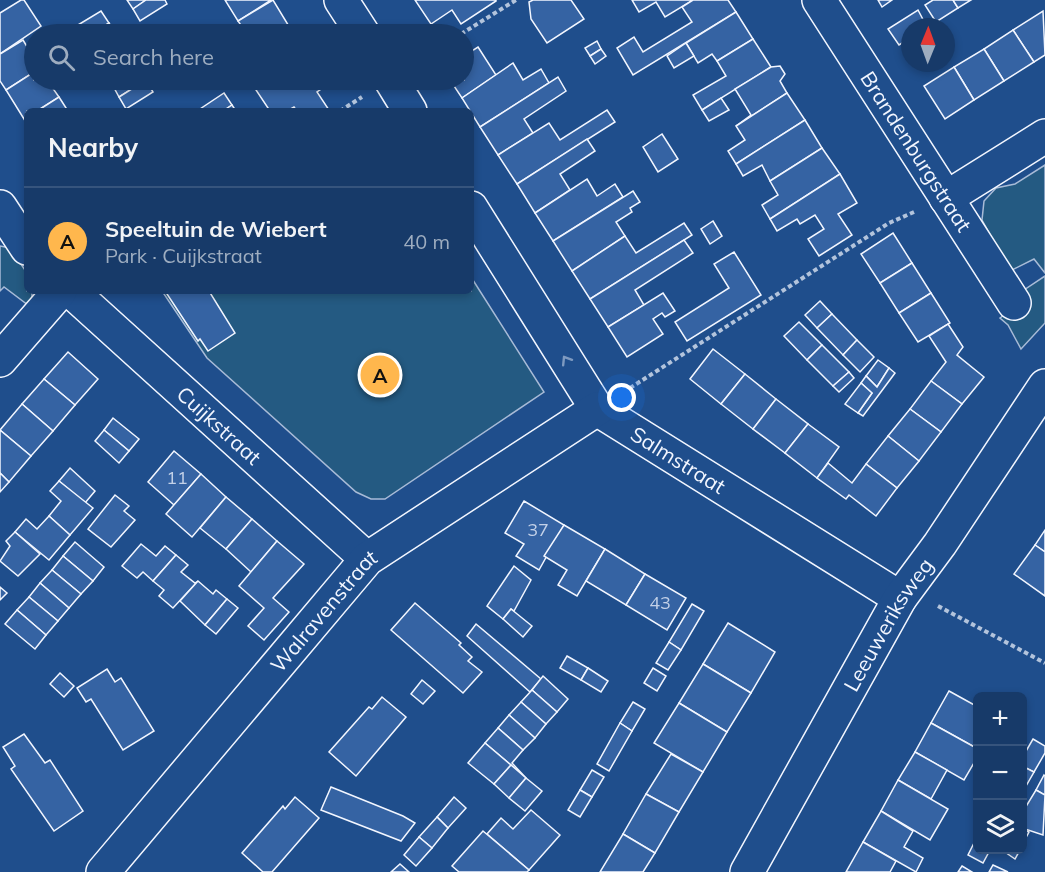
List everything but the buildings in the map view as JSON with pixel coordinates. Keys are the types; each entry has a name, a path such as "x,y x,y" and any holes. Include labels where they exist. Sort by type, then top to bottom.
{"street":[{"path":"341,0 357,24"},
{"name":"Brandenburgstraat","path":"819,0 1014,303"},
{"path":"397,90 408,108"},
{"path":"946,198 1045,136"},
{"path":"0,207 24,243"},
{"name":"Salmstraat","path":"474,213 597,409 900,598"},
{"path":"0,360 57,294"},
{"name":"Cuijkstraat","path":"74,294 368,559"},
{"name":"Leeuweriksweg","path":"747,872 900,598 940,544 1045,386"},
{"name":"Walravenstraat","path":"103,872 368,559 597,409"}],"path":[{"path":"474,26 516,0"},
{"path":"597,409 889,224 946,198"},
{"path":"900,598 928,600 1045,663"}],"shaded area":[{"path":"1045,165 1045,273 1034,259 1010,271 982,220 984,201 996,188 1015,184"},
{"path":"0,246 10,248 24,269 24,294 32,294 32,301 28,305 4,287 0,291"},
{"path":"1045,276 1045,323 1021,349 1008,325 1000,318 1028,298 1024,290"},
{"path":"474,282 544,392 385,499 371,499 356,492 207,358 164,294 474,294"}],"place":[{"name":"Speeltuin de Wiebert","path":"380,375"}]}
